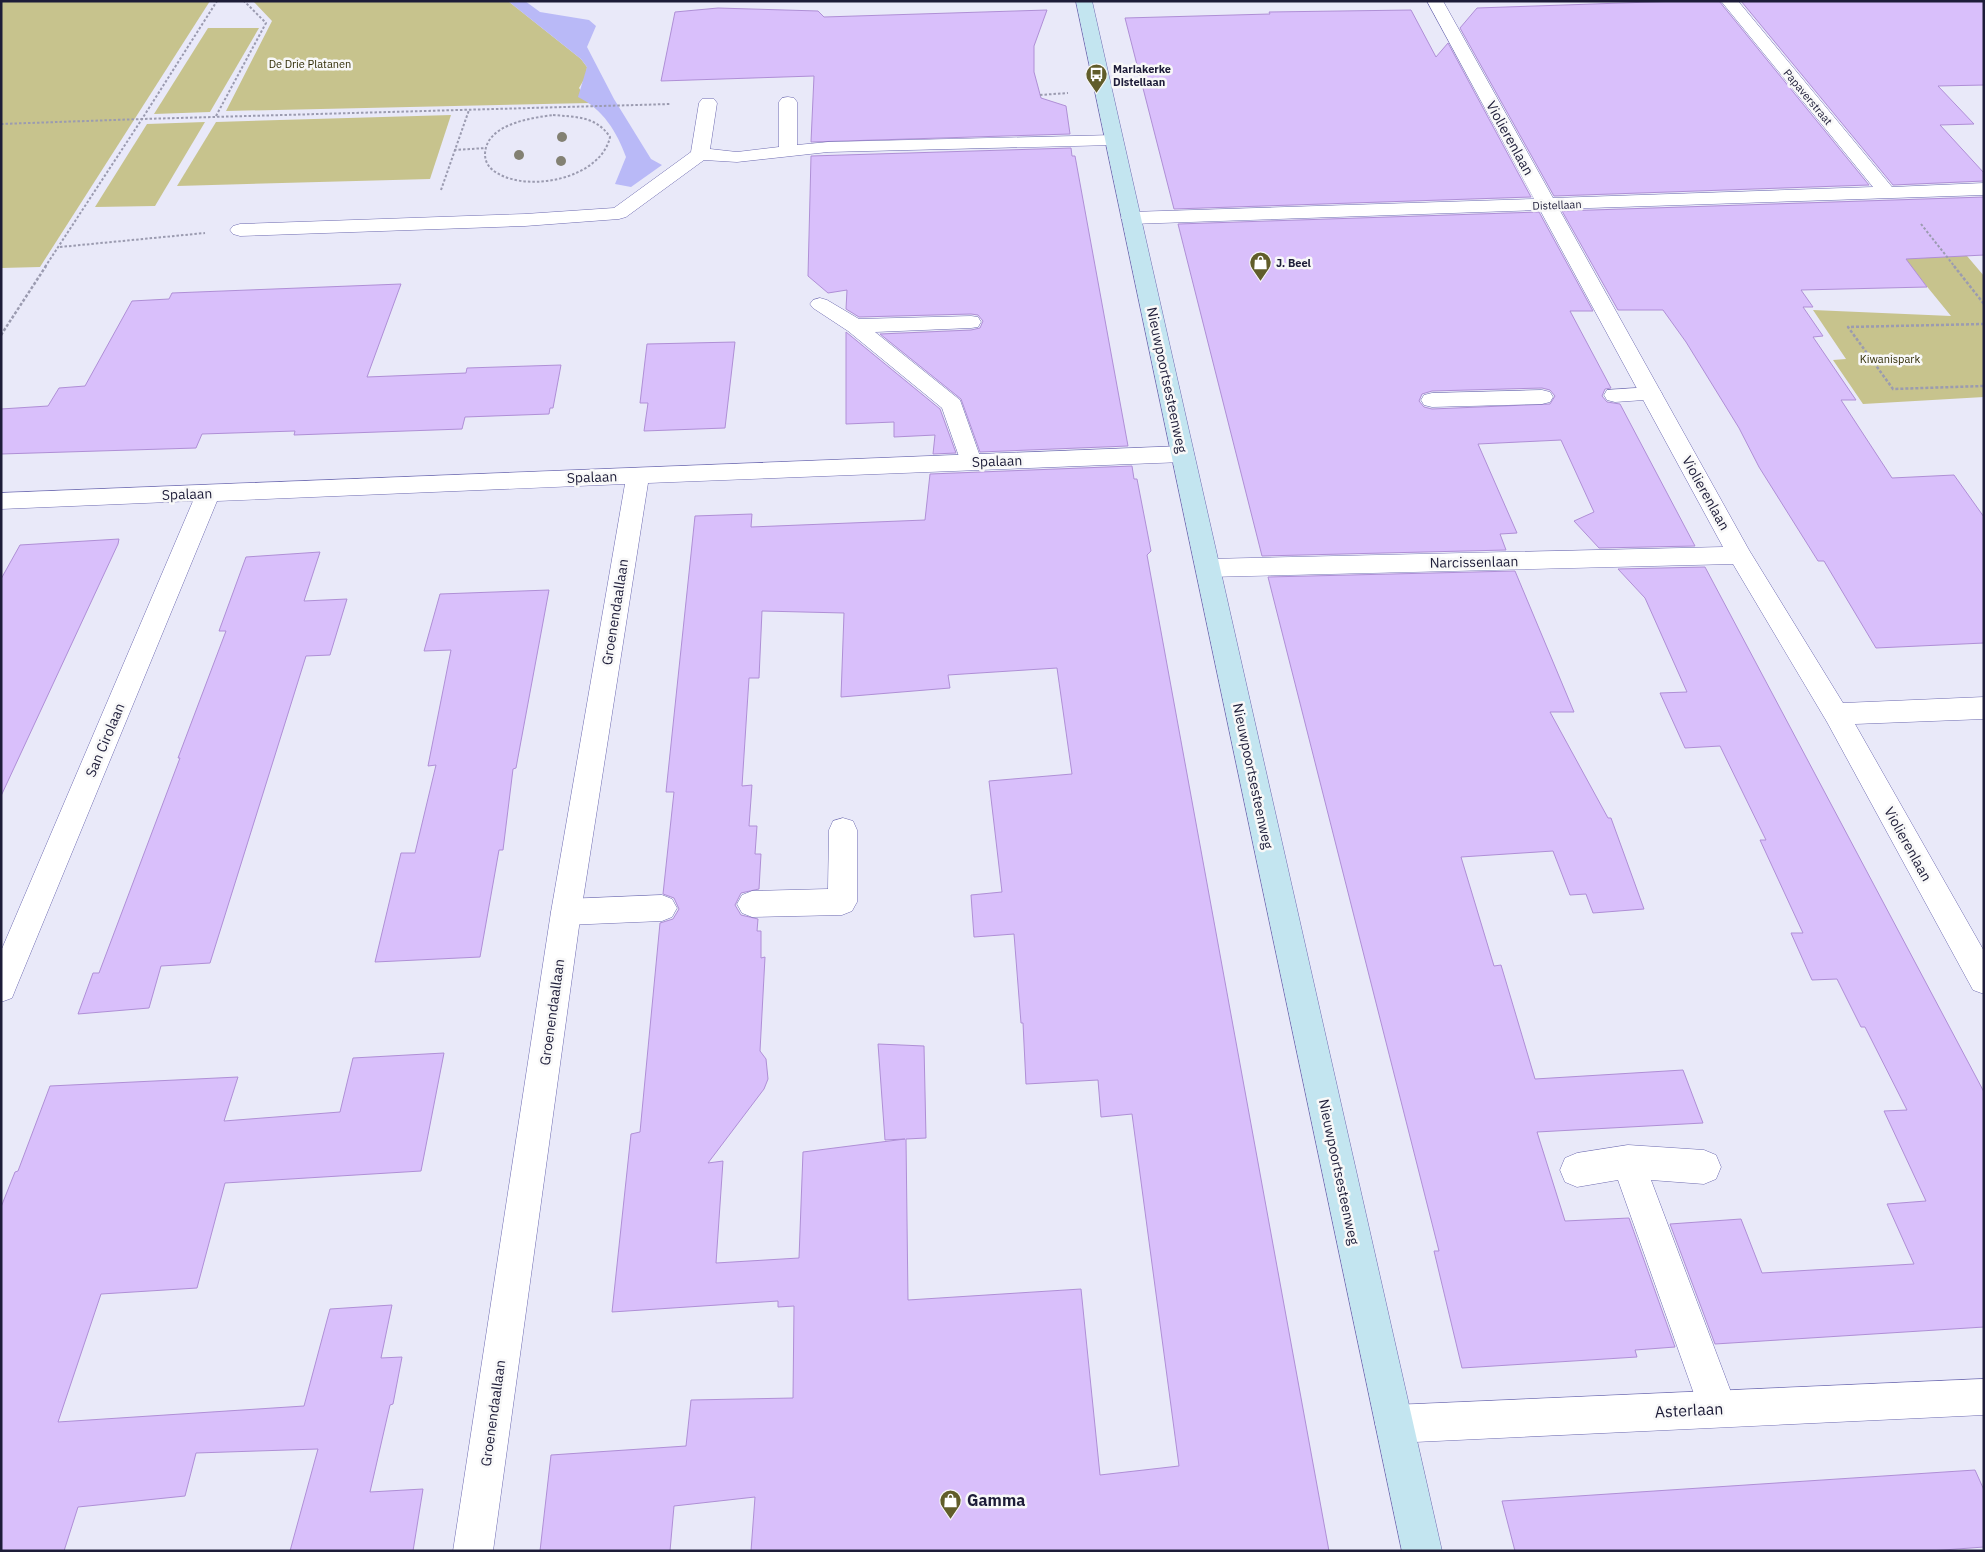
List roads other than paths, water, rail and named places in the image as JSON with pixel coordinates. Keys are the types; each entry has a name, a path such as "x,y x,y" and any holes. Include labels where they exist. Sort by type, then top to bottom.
{"main road":[{"name":"Nieuwpoortsesteenweg","path":"1084,1 1422,1551"}],"street":[{"name":"Violierenlaan","path":"1435,1 1740,555 1836,714 1984,980"},
{"name":"Papaverstraat","path":"1729,1 1888,193"},
{"path":"788,102 788,150"},
{"path":"700,154 708,103"},
{"path":"240,230 525,220 619,213 700,154 737,157 828,147 1114,140"},
{"name":"Distellaan","path":"1131,218 1984,189"},
{"path":"820,304 855,326 952,406 970,462"},
{"path":"855,326 971,322"},
{"path":"1615,395 1651,394"},
{"path":"1432,400 1542,397"},
{"name":"Spalaan","path":"1,501 1183,454"},
{"name":"Groenendaallaan","path":"473,1551 566,912 638,475"},
{"name":"San Cirolaan","path":"1,988 208,493"},
{"name":"Narcissenlaan","path":"1208,568 1740,555"},
{"path":"1836,714 1984,708"},
{"path":"752,904 842,902 843,830"},
{"path":"566,912 662,908"},
{"path":"1576,1170 1628,1162 1704,1167"},
{"path":"1628,1162 1718,1408"},
{"name":"Asterlaan","path":"1394,1424 1984,1397"}],"water":[{"path":"508,1 525,1 540,12 589,20 596,26 587,47 614,99 651,159 662,165 631,187 615,184 626,157 608,122 595,108 578,97 587,67 581,59"}],"place":[{"name":"Mariakerke Distellaan","path":"1097,94"},
{"name":"J. Beel","path":"1260,282"},
{"name":"Gamma","path":"951,1519"}],"park label":[{"name":"De Drie Platanen","path":"310,64"},
{"name":"Kiwanispark","path":"1890,359"}]}
